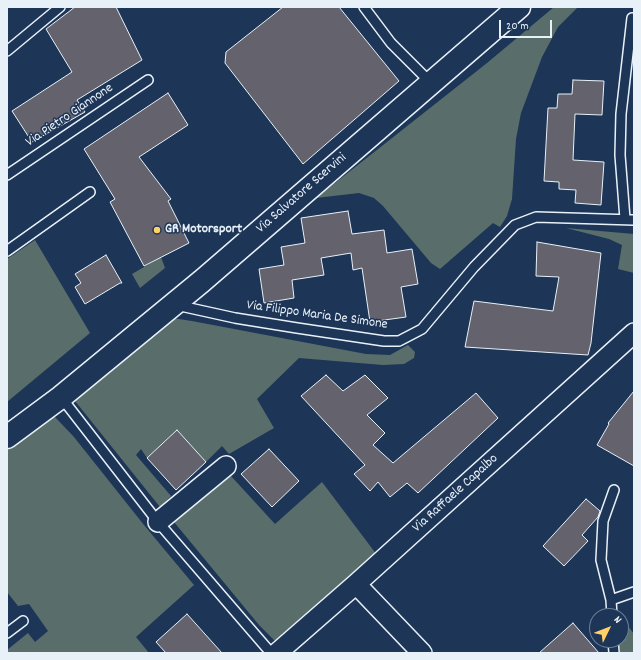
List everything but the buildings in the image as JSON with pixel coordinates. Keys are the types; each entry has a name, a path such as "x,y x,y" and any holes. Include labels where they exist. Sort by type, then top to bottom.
{"main road":[{"name":"Via Salvatore Scervini","path":"7,437 61,397 202,281 519,7"}],"street":[{"name":"Via Raffaele Capalbo","path":"277,653 356,584 634,333"},
{"path":"158,522 226,466"},
{"path":"356,584 422,653"}],"lane":[{"path":"7,51 60,7"},
{"path":"364,7 391,43 431,83"},
{"path":"629,220 620,155 621,114 632,18"},
{"name":"Via Pietro Giannone","path":"7,175 148,80"},
{"path":"7,251 90,192"},
{"name":"Via Filippo Maria De Simone","path":"202,281 174,304 229,316 297,328 384,341 399,341 422,329 474,267 515,225 536,217 629,220"},
{"path":"61,397 158,522 271,653"},
{"path":"612,608 602,560 602,552 603,521 614,490"},
{"path":"611,600 634,592"},
{"path":"7,633 23,621"}],"green space":[{"path":"554,7 578,7 558,27 542,57 521,113 516,139 512,199 507,216 500,227 493,223 440,269 431,263 383,206 374,198 359,193 316,198 487,63"},
{"path":"566,228 634,234 634,273 618,269 622,245 609,239"},
{"path":"35,240 90,333 7,402 7,259"},
{"path":"161,257 165,268 140,288 132,274"},
{"path":"172,318 366,354 390,355 408,345 415,352 414,358 404,364 383,365 299,358 257,399 274,428 229,454 222,446 206,462 177,430 147,458 141,449 136,455 171,496 160,507 75,401"},
{"path":"55,417 74,437 194,585 136,637 149,653 7,653 7,650 28,633 35,642 48,631 29,604 18,606 7,592 7,448 27,432 49,418"},
{"path":"231,476 275,524 322,482 377,555 276,642 259,625 174,522 178,517"},
{"path":"629,627 634,634 634,653 620,653 619,648 629,648"}],"place":[{"name":"GR Motorsport","path":"157,230"}]}
